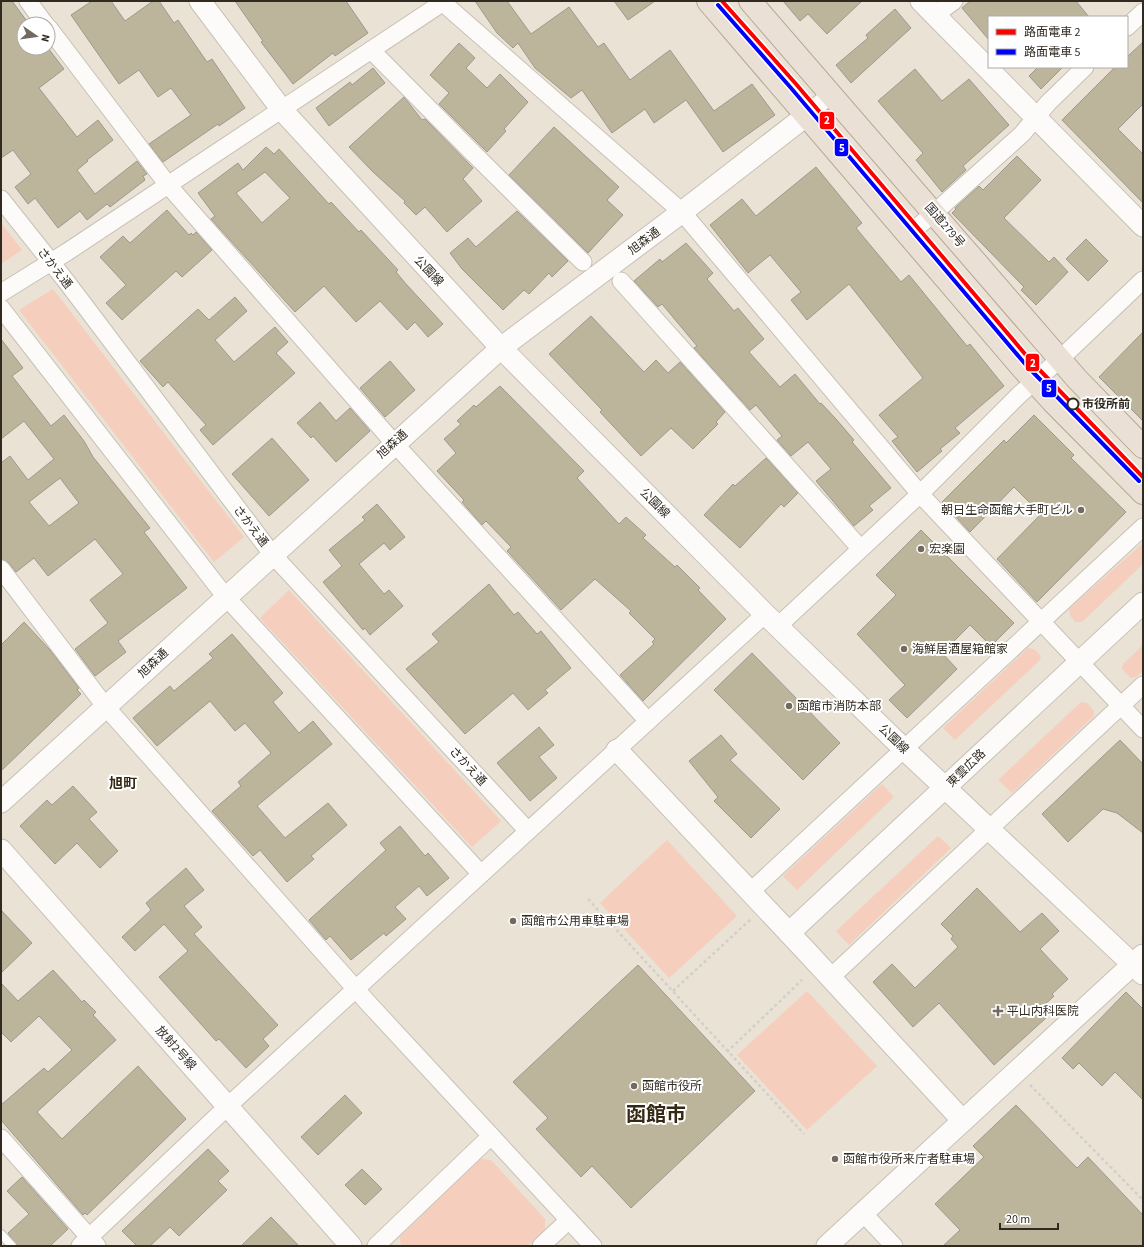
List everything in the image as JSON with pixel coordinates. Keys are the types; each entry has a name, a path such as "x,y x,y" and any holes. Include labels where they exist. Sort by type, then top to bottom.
{"highway":[{"path":"708,1 1035,382 1143,493"},
{"name":"国道279号","path":"750,1 1060,359 1143,447"}],"street":[{"path":"28,1 39,16"},
{"name":"公園線","path":"200,1 282,110 500,348 771,620 904,749 989,830 1140,964"},
{"path":"954,1 928,8 1143,226"},
{"path":"1,293 282,110 443,2 682,212 920,494 1143,729"},
{"path":"1128,26 1143,12"},
{"path":"56,38 168,185 394,443 648,721"},
{"path":"371,50 471,152 583,262"},
{"path":"909,234 1022,134 1048,103 1084,68"},
{"path":"807,115 831,94"},
{"name":"旭森通","path":"1,802 225,596 500,348 682,212 807,115"},
{"name":"さかえ通","path":"1,199 272,554 528,831"},
{"path":"1,1138 89,1243 228,1106 357,990 648,721 860,548 920,494 1020,394 1060,359 1143,280"},
{"path":"622,281 860,548"},
{"path":"1,308 225,596 481,874"},
{"path":"750,892 1143,527"},
{"path":"1,569 105,706 357,990 593,1246"},
{"name":"東雲広路","path":"789,933 1143,603"},
{"path":"830,978 1143,685"},
{"path":"617,750 963,1121"},
{"name":"放射2号線","path":"1,850 351,1246"},
{"path":"827,1246 1016,1072 1140,964"},
{"path":"376,1246 491,1136"},
{"path":"863,1213 894,1246"},
{"path":"541,1246 569,1220"}],"lane":[{"path":"1,1234 12,1246"}],"path":[{"path":"588,899 804,1134"},
{"path":"673,991 764,907"},
{"path":"727,1052 802,980"},
{"path":"1016,1072 1143,1200"}],"shaded area":[{"path":"1,223 22,250 1,264"},
{"path":"53,289 244,537 214,562 19,310"},
{"path":"1143,543 1143,564 1082,622 1075,622 1070,615 1069,609"},
{"path":"289,590 501,821 472,847 260,618"},
{"path":"1143,645 1143,671 1136,677 1131,678 1122,669 1123,664"},
{"path":"1028,648 1034,649 1041,656 1039,661 955,740 943,728"},
{"path":"1081,702 1087,703 1094,711 1094,716 1012,793 998,780"},
{"path":"882,784 894,797 797,890 783,876"},
{"path":"938,836 951,848 849,945 836,931"},
{"path":"667,840 737,916 669,978 600,903"},
{"path":"807,991 877,1066 807,1130 737,1055"},
{"path":"480,1159 491,1160 545,1219 545,1229 527,1246 401,1246 400,1237"}],"building":[{"path":"1,1 12,1 23,16 16,16 16,56 54,56 64,69 39,88 77,137 98,120 113,140 87,160 88,161 77,170 95,194 137,161 147,174 143,176 145,180 110,207 107,204 87,220 80,211 58,228 35,198 28,204 15,187 31,174 13,150 1,158"},
{"path":"92,1 111,1 125,21 153,1 159,1 174,23 178,20 207,62 212,59 245,108 219,126 218,124 163,162 149,144 191,115 171,88 158,97 139,70 119,84 71,15"},
{"path":"235,1 346,1 368,33 335,56 333,53 293,84 261,42 263,41"},
{"path":"475,1 507,1 531,34 569,7 598,47 604,43 630,80 670,50 714,111 752,84 775,115 723,152 686,100 654,123 645,109 612,133 582,90 571,98 535,68 518,43 513,48 497,33"},
{"path":"614,1 655,1 628,20"},
{"path":"783,1 862,1 827,34 808,14 800,21"},
{"path":"970,1 1076,1 1088,16 988,16 988,39 962,8"},
{"path":"895,9 911,28 851,83 836,65 868,38 866,35"},
{"path":"1143,42 1143,104 1118,129 1143,154 1143,203 1062,120 1114,68 1128,68 1128,56"},
{"path":"459,43 475,58 466,68 487,88 500,74 528,102 504,129 506,131 487,152 439,104 449,93 430,75"},
{"path":"373,68 385,83 329,126 316,108 350,82 352,85"},
{"path":"1037,68 1062,68 1041,89 1029,76"},
{"path":"915,69 942,101 969,79 1009,125 963,166 966,170 942,192 916,160 923,153 878,101"},
{"path":"404,97 422,120 425,119 473,168 463,179 482,201 447,232 425,207 416,215 404,203 405,201 373,172 349,147"},
{"path":"554,127 619,187 607,200 623,215 588,253 509,175"},
{"path":"266,147 274,154 279,149 329,204 331,202 359,232 361,230 398,270 396,272 406,284 443,324 428,337 415,322 407,330 380,301 356,322 324,286 295,312 211,219 215,216 198,193 238,163 243,170","holes":["265,172 290,198 262,223 236,193"]},
{"path":"1017,156 1041,180 1004,218 1049,262 1054,257 1068,272 1036,305 1021,290 1024,287 952,213 956,209 955,208 979,186 983,190"},
{"path":"816,167 862,223 856,228 901,282 909,275 967,346 970,344 1004,386 955,428 960,433 940,449 942,451 917,472 892,441 898,437 879,415 923,378 849,284 807,320 791,300 801,292 770,255 748,273 710,225 742,199 756,216"},
{"path":"167,210 189,235 191,233 193,235 196,232 212,250 182,277 176,271 122,320 106,303 126,285 100,257 123,236 130,243"},
{"path":"517,211 568,261 552,277 549,273 529,294 524,290 503,310 462,269 450,253 468,238 476,247"},
{"path":"1086,239 1108,261 1088,281 1066,259"},
{"path":"686,243 713,273 707,279 734,311 738,308 764,339 749,352 780,387 795,374 820,404 821,403 854,440 852,442 891,488 869,506 873,510 854,526 816,481 831,469 808,442 791,456 777,440 782,436 756,405 750,410 694,348 697,346 662,304 658,307 634,281 660,259 662,262"},
{"path":"235,297 247,311 215,340 234,362 275,327 288,342 276,353 295,373 213,445 200,430 206,425 168,382 163,387 140,361 198,309 209,320"},
{"path":"591,316 644,372 656,360 668,373 680,362 725,412 716,422 718,424 693,449 671,428 641,456 600,412 602,410 549,354"},
{"path":"1143,332 1143,421 1099,377"},
{"path":"1,339 23,368 12,376 51,426 64,415 84,441 93,457 150,528 144,532 187,588 118,641 126,652 95,676 75,649 108,623 90,600 123,574 95,539 48,576 34,558 16,572 9,563 1,559 1,463 10,456 28,480 54,459 24,421 1,439","holes":["60,478 79,503 49,526 29,502"]},
{"path":"390,361 415,390 385,417 360,388"},
{"path":"500,386 584,471 577,478 619,524 626,517 646,535 643,538 675,567 677,565 700,588 698,590 726,619 643,701 620,675 654,644 652,642 655,639 629,613 631,611 595,579 561,610 507,551 511,547 486,521 482,525 462,502 464,500 437,471 456,453 444,439 461,424 457,421 474,405 476,407"},
{"path":"320,402 336,421 350,408 370,431 336,462 313,436 311,438 297,423"},
{"path":"1034,415 1074,455 1071,458 1126,512 1037,602 997,559 1041,514 1014,487 970,532 942,502 1004,440 1006,443"},
{"path":"272,438 309,480 269,516 232,474"},
{"path":"766,458 798,493 784,507 781,504 740,548 704,515 733,484 735,486"},
{"path":"377,504 405,537 390,550 384,543 359,564 384,594 389,590 403,606 370,635 365,628 363,630 323,582 342,566 329,550 365,520 362,517"},
{"path":"921,530 1014,623 991,646 970,625 942,653 957,669 907,718 889,700 905,685 857,634 896,595 876,575"},
{"path":"489,584 514,615 518,612 537,634 541,631 571,668 545,690 548,693 528,710 513,693 465,734 406,669 439,642 432,634"},
{"path":"24,622 50,650 79,688 77,690 81,694 1,771 1,645"},
{"path":"232,634 283,693 273,702 299,733 313,721 332,744 257,806 285,838 328,803 347,825 311,856 314,859 287,882 260,850 253,856 212,811 241,786 238,782 271,753 245,723 235,731 210,701 157,746 133,718 170,686 174,691 213,658 209,654"},
{"path":"752,653 840,743 803,780 714,690"},
{"path":"539,727 554,745 539,757 557,778 530,801 497,763"},
{"path":"721,735 737,754 730,760 780,809 751,838 714,801 718,797 689,761"},
{"path":"1120,740 1143,764 1143,833 1117,813 1103,809 1068,842 1042,814"},
{"path":"73,786 97,812 89,819 118,851 100,868 77,843 55,864 20,826 47,800 52,805"},
{"path":"400,826 425,856 428,853 449,878 427,896 419,886 395,907 406,919 386,936 384,933 351,960 330,936 326,940 309,920 386,850 380,843"},
{"path":"186,868 204,890 184,906 202,927 194,934 278,1025 263,1039 269,1046 246,1068 219,1039 216,1041 159,977 188,951 164,924 135,951 122,937 151,910 146,903"},
{"path":"977,888 1020,932 1042,913 1059,931 1040,949 1068,979 1052,994 1054,996 1039,1010 1046,1018 994,1065 939,1003 913,1027 873,982 892,964 915,988 958,947 951,939 953,936 941,924"},
{"path":"1,910 32,943 1,973"},
{"name":"函館市役所","path":"638,965 755,1091 631,1208 592,1166 581,1177 536,1129 548,1118 513,1082"},
{"path":"53,970 82,1002 84,1000 96,1012 93,1015 116,1040 37,1112 62,1139 138,1066 186,1119 87,1215 85,1213 83,1215 1,1120 1,1105 44,1068 48,1072 72,1050 39,1016 11,1042 1,1032 1,983 18,1001"},
{"path":"1126,992 1143,1009 1143,1100 1115,1072 1102,1086 1079,1063 1073,1069 1062,1058"},
{"path":"345,1095 362,1113 318,1155 301,1137"},
{"path":"1016,1105 1077,1168 1088,1157 1143,1215 1143,1246 943,1246 960,1230 935,1204 984,1157 973,1146"},
{"path":"208,1149 229,1171 218,1181 227,1190 179,1236 170,1227 150,1246 137,1246 122,1231"},
{"path":"362,1169 382,1189 365,1205 345,1185"},
{"path":"22,1177 68,1229 50,1246 17,1246 8,1233 29,1214 7,1191"},
{"path":"271,1217 299,1246 241,1246"}],"tram line":[{"name":"2","path":"722,1 796,84 1031,361 1143,477"},
{"name":"5","path":"718,5 791,88 1026,365 1139,481"}],"place":[{"name":"市役所前","path":"1073,404"},
{"name":"朝日生命函館大手町ビル","path":"1081,510"},
{"name":"宏楽園","path":"921,549"},
{"name":"海鮮居酒屋箱館家","path":"904,649"},
{"name":"函館市消防本部","path":"789,706"},
{"name":"函館市公用車駐車場","path":"513,921"},
{"name":"平山内科医院","path":"998,1011"},
{"name":"函館市役所","path":"634,1086"},
{"name":"函館市役所来庁者駐車場","path":"835,1159"}],"district":[{"name":"旭町","path":"123,783"},
{"name":"函館市","path":"656,1114"}]}
